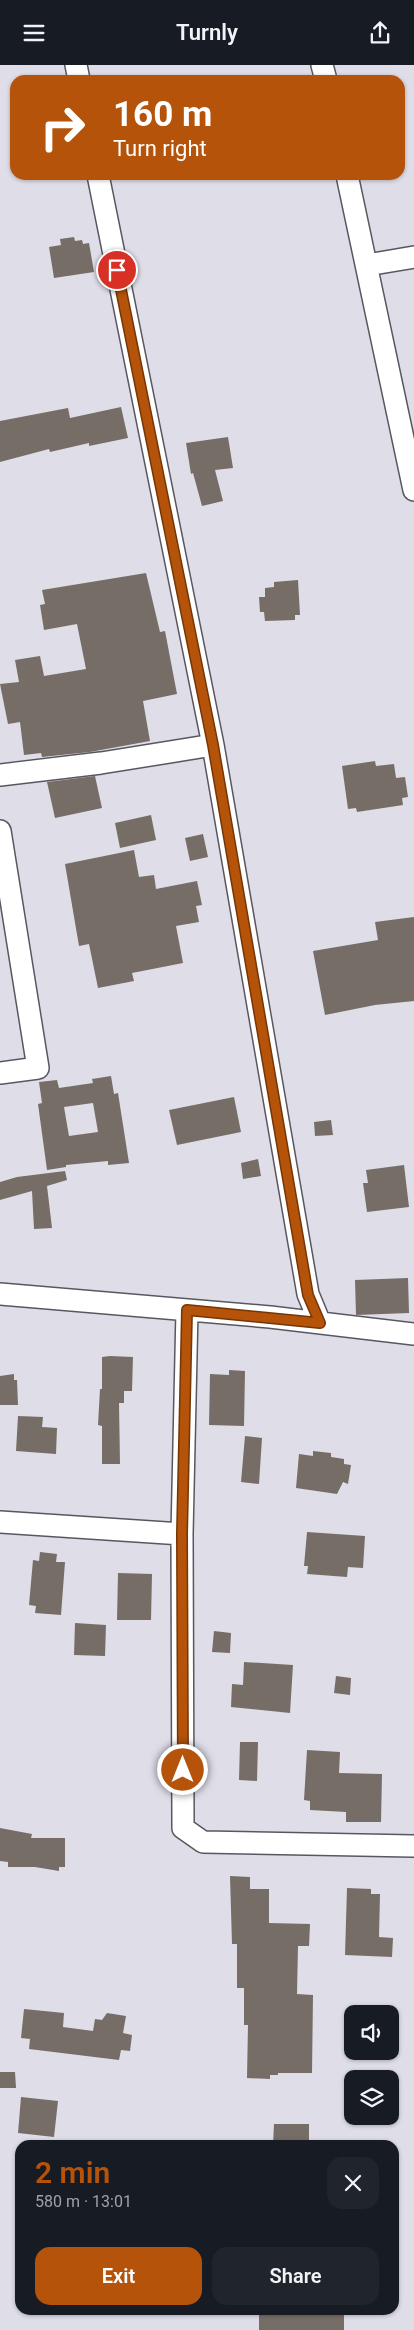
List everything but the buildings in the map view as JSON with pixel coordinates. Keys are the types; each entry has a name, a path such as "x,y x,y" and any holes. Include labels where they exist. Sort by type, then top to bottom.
{"street":[{"path":"99,180 213,745 308,1295 320,1323"},
{"path":"348,180 414,489"},
{"path":"366,265 414,257"},
{"path":"0,775 101,763 213,745"},
{"path":"0,831 38,1068 0,1073"},
{"path":"0,1294 187,1310 414,1334"},
{"path":"187,1310 182,1534 183,1828 203,1842 413,1846"},
{"path":"0,1522 182,1534"}],"route":[{"path":"117,270 213,745 308,1295 320,1323 187,1310 182,1534 183,1770"}]}
